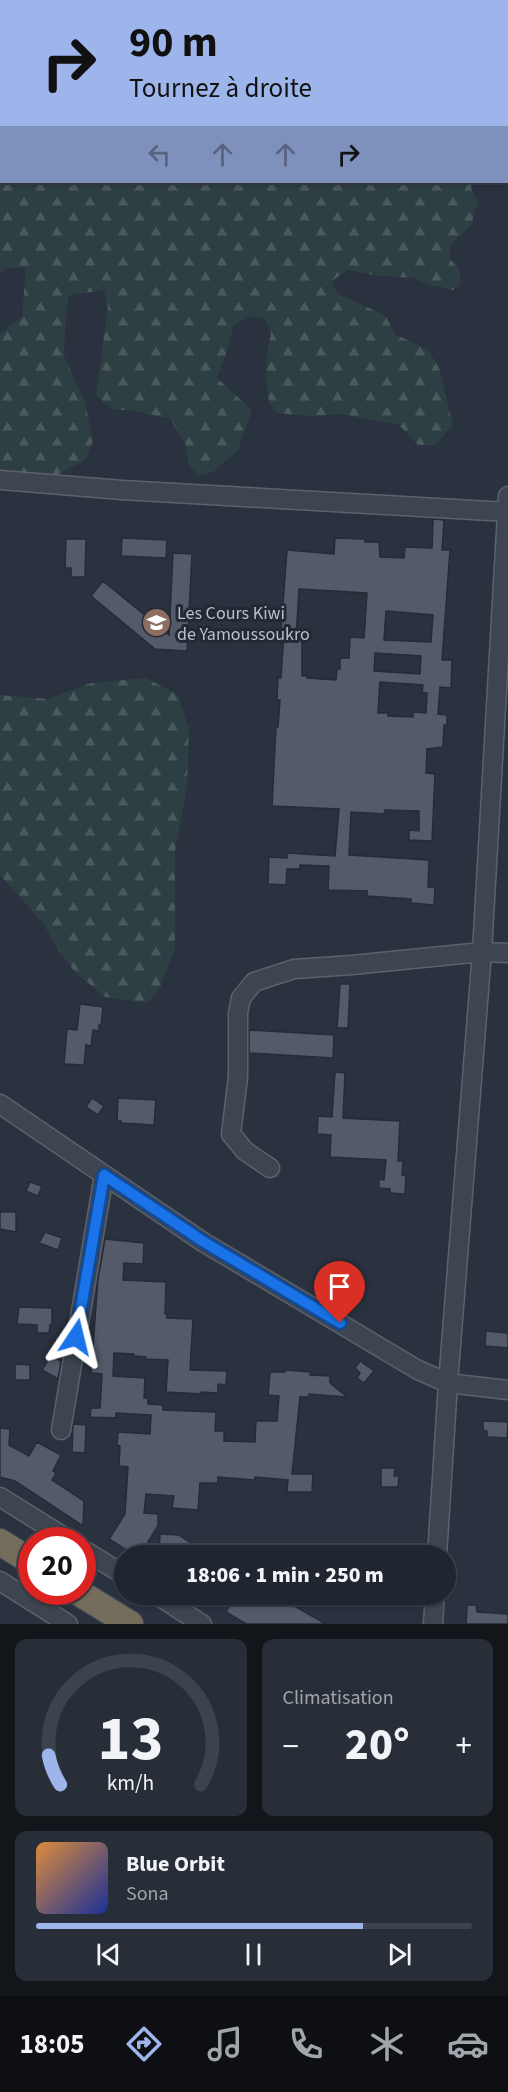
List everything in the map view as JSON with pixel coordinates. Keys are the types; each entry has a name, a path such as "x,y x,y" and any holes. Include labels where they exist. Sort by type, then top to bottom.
{"highway":[{"path":"0,1542 18,1553"},
{"path":"96,1603 130,1624"}],"street":[{"path":"0,480 134,490 508,507 482,952 438,1545"},
{"path":"270,1168 245,1151 231,1134 237,1077 238,1013 241,998 254,982 294,969 482,952 508,953"},
{"path":"0,1104 204,1242 418,1370 448,1383 508,1390"},
{"path":"61,1430 104,1175"},
{"path":"0,1497 48,1527"},
{"path":"96,1558 114,1569"},
{"path":"0,1581 68,1624"},
{"path":"172,1605 202,1624"},
{"path":"433,1624 434,1605"}],"green space":[{"path":"0,183 472,183 471,188 478,202 471,225 450,245 450,259 460,270 460,285 453,290 428,285 414,278 380,276 347,270 331,282 338,294 385,315 395,334 428,350 439,368 453,425 435,445 418,445 398,424 344,414 309,416 277,413 269,403 266,378 271,333 265,319 250,316 234,325 217,378 252,410 238,450 213,472 198,476 188,463 186,445 170,419 112,409 96,395 108,307 104,290 69,295 66,315 64,356 85,402 93,441 85,460 57,475 0,470 0,335 22,316 26,268 5,268 0,275"},
{"path":"146,678 178,695 189,729 187,788 175,851 175,948 158,992 147,1003 105,997 75,972 59,951 43,923 0,875 0,695 47,699 91,683"}],"building":[{"path":"433,519 444,520 442,550 450,550 442,660 452,660 451,688 440,687 438,714 447,715 443,747 427,749 426,773 435,774 432,841 409,840 409,830 419,831 419,811 385,810 384,814 351,812 349,855 429,860 428,887 435,887 434,905 411,903 411,899 367,896 367,891 328,890 329,866 300,865 300,869 287,869 286,885 268,884 269,857 287,858 287,853 335,856 339,809 272,806 287,550 334,554 335,538 379,542 380,557 404,558 405,547 432,548","holes":["299,589 367,593 364,638 350,637 349,658 340,658 340,669 337,669 336,680 302,676 302,638 296,638","386,611 433,615 431,642 384,640","375,653 421,656 420,674 374,671","380,682 423,685 422,693 427,693 426,713 413,712 413,717 388,716 388,713 378,713"]},
{"path":"122,538 167,540 166,558 121,556"},
{"path":"66,539 86,539 85,577 71,577 71,568 65,568"},
{"path":"173,553 192,554 187,651 155,649 91,596 103,581 169,635"},
{"path":"340,984 350,984 348,1028 337,1028"},
{"path":"80,1004 103,1007 101,1026 99,1025 99,1031 93,1030 91,1046 86,1045 84,1065 64,1064 67,1029 77,1030"},
{"path":"249,1030 334,1035 333,1058 249,1053"},
{"path":"335,1072 345,1073 343,1118 400,1121 398,1161 403,1161 402,1175 406,1175 405,1194 390,1193 390,1189 379,1188 379,1179 384,1180 386,1160 330,1157 331,1135 317,1134 318,1116 332,1117"},
{"path":"92,1098 104,1106 98,1115 86,1107"},
{"path":"118,1098 156,1100 154,1125 117,1121"},
{"path":"30,1182 42,1186 38,1196 26,1191"},
{"path":"0,1212 16,1212 16,1232 0,1229"},
{"path":"45,1232 62,1238 58,1250 39,1243"},
{"path":"105,1239 144,1243 143,1264 124,1263 123,1280 166,1282 165,1314 167,1318 193,1319 190,1370 227,1371 226,1385 218,1384 218,1393 166,1392 168,1360 146,1359 146,1357 134,1356 134,1354 114,1353 113,1376 145,1378 144,1398 148,1398 148,1404 163,1405 163,1410 216,1412 215,1431 224,1431 224,1441 255,1442 256,1421 277,1421 279,1396 268,1395 270,1373 285,1372 285,1370 330,1376 330,1383 347,1397 309,1394 309,1397 300,1397 292,1474 313,1474 312,1492 287,1492 288,1480 218,1477 218,1483 200,1483 198,1510 172,1508 174,1496 146,1494 144,1513 158,1514 158,1526 146,1545 119,1545 109,1539 125,1514 128,1467 119,1466 118,1432 150,1434 151,1415 116,1413 116,1418 90,1417 91,1408 100,1408 102,1374 91,1373 98,1279"},
{"path":"19,1307 52,1308 52,1325 50,1325 49,1333 37,1333 37,1325 17,1324"},
{"path":"486,1331 508,1333 508,1348 485,1346"},
{"path":"51,1355 61,1361 58,1379 42,1370"},
{"path":"360,1361 374,1371 364,1383 357,1378 360,1373 355,1368"},
{"path":"15,1364 30,1365 30,1380 15,1380"},
{"path":"483,1421 508,1422 507,1438 487,1437 487,1431 483,1430"},
{"path":"73,1424 86,1425 85,1453 72,1452"},
{"path":"0,1428 10,1429 9,1445 29,1456 37,1442 61,1455 53,1471 56,1473 52,1480 84,1501 83,1526 15,1481 0,1477"},
{"path":"381,1468 395,1468 394,1476 399,1476 398,1487 381,1487"},
{"path":"160,1534 179,1535 194,1545 160,1545"},
{"path":"230,1605 292,1605 326,1624 246,1624 226,1612"},
{"path":"467,1605 476,1605 477,1612 508,1614 508,1624 466,1624"}],"place":[{"name":"Les Cours Kiwi de Yamoussoukro","path":"156,623"}],"route":[{"path":"76,1337 104,1175 204,1242 340,1323"}]}
